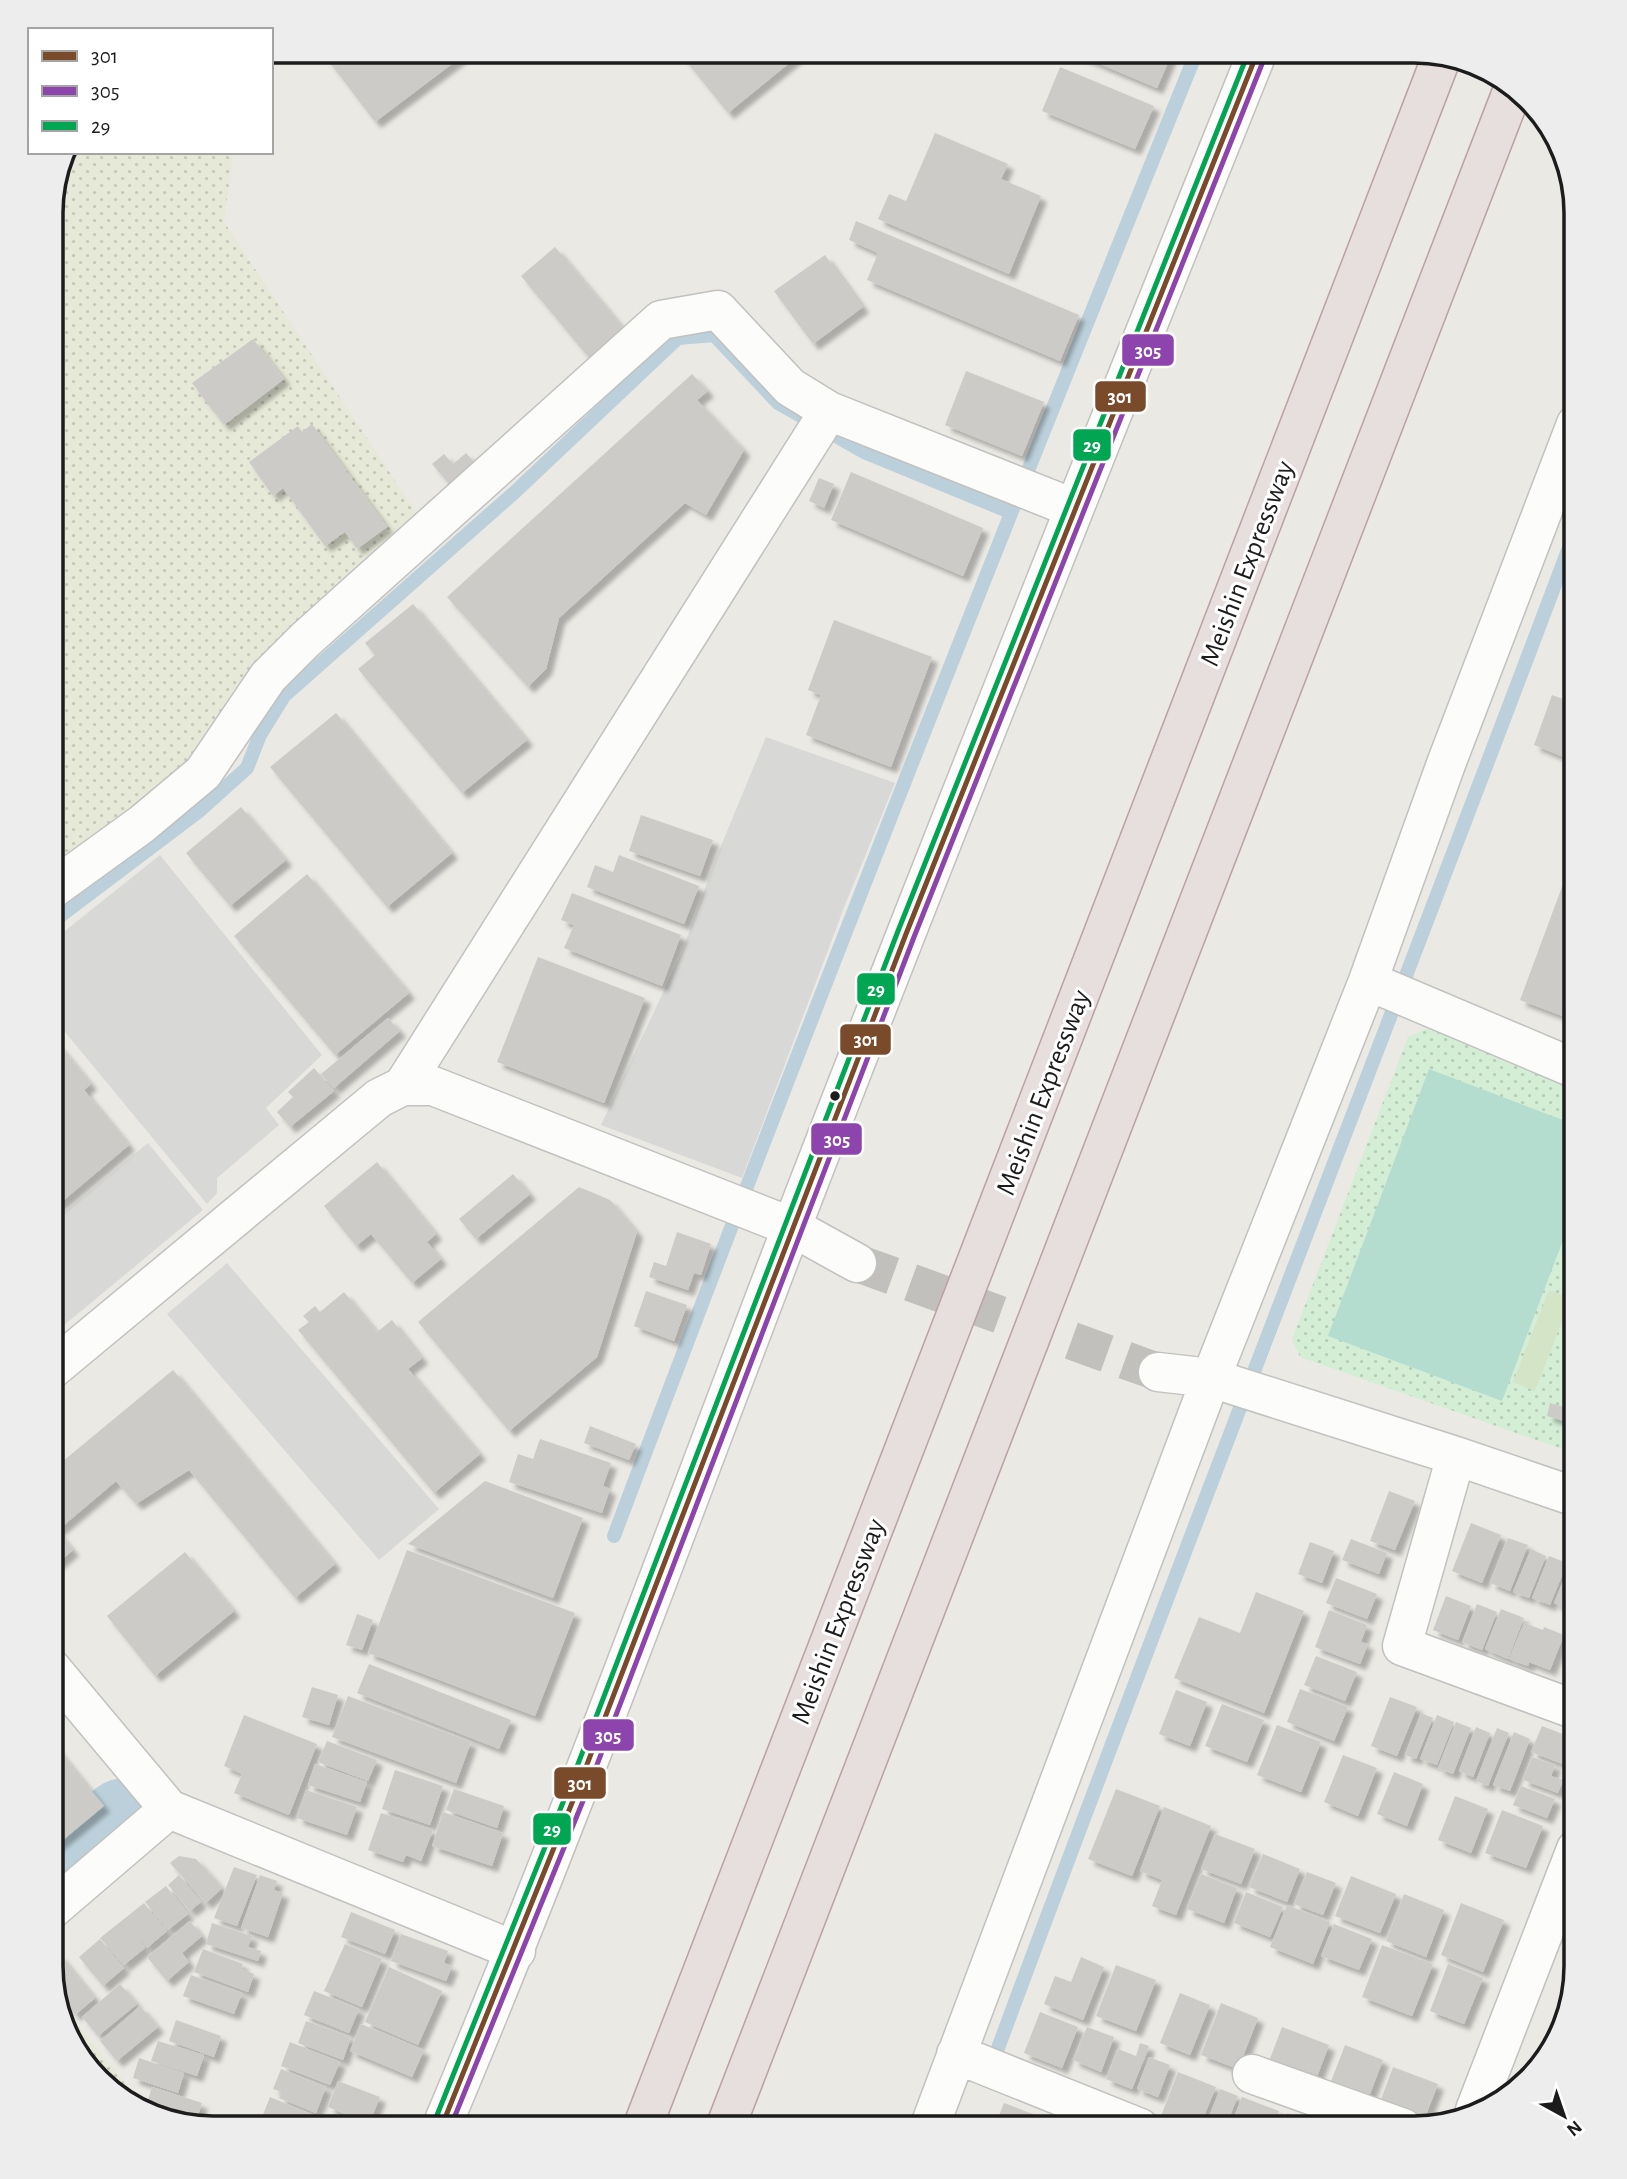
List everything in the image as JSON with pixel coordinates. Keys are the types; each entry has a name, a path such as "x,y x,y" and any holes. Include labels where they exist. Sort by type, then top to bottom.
{"highway":[{"name":"Meishin Expressway","path":"647,2116 1439,65"},
{"path":"730,2116 1510,98"}],"street":[{"path":"446,2116 516,1951 792,1227 1073,508 1253,63"},
{"path":"63,881 142,824 202,773 268,677 305,639 661,320 718,310 790,387 829,411 1073,508"},
{"path":"404,1086 829,411"},
{"path":"933,2116 1211,1378 1368,981 1446,764 1564,455"},
{"path":"1368,981 1564,1064"},
{"path":"63,1360 379,1098 404,1086 433,1086 792,1227 857,1263"},
{"path":"1158,1372 1211,1378 1564,1493"},
{"path":"1456,1456 1402,1646 1564,1706"},
{"path":"63,1682 169,1809 516,1951"},
{"path":"63,1900 169,1809"},
{"path":"1478,2101 1564,1880"},
{"path":"956,2054 1110,2116"},
{"path":"1252,2074 1369,2116"}],"shaded area":[{"path":"766,737 895,783 845,905 742,1178 601,1125 681,954 716,858"},
{"path":"160,855 322,1055 266,1108 279,1125 217,1178 217,1193 207,1204 63,1030 63,932"},
{"path":"148,1143 203,1210 63,1326 63,1213"},
{"path":"227,1263 439,1509 379,1560 167,1314"}],"green space":[{"path":"75,154 233,154 224,222 423,523 190,767 63,866 63,203"},
{"path":"1429,1028 1564,1081 1564,1450 1300,1357 1292,1339 1408,1037"},
{"path":"1429,1069 1564,1120 1564,1238 1502,1401 1328,1336"},
{"path":"1549,1290 1564,1296 1564,1317 1535,1391 1513,1382"},
{"path":"73,2019 133,2092 107,2072 94,2057"}],"building":[{"path":"330,63 453,63 375,122"},
{"path":"688,63 789,63 728,113"},
{"path":"1098,63 1168,63 1157,88"},
{"path":"1060,67 1154,106 1135,149 1042,111"},
{"path":"935,133 1008,164 1001,179 1041,196 1009,274 878,219 889,194 906,201"},
{"path":"856,221 1079,315 1060,361 867,280 878,253 849,240"},
{"path":"555,247 625,330 590,359 521,276"},
{"path":"825,255 863,307 813,344 774,291"},
{"path":"253,339 284,379 224,425 192,383"},
{"path":"966,371 1044,402 1022,456 945,425"},
{"path":"692,374 708,391 697,400 744,450 706,515 685,503 559,618 546,669 528,687 447,597"},
{"path":"312,424 387,527 357,549 345,532 325,546 283,488 273,496 249,462 298,426 302,432"},
{"path":"466,453 476,464 450,485 432,464 444,454 453,464"},
{"path":"851,472 983,528 963,576 831,520"},
{"path":"819,478 834,484 824,508 809,501"},
{"path":"413,604 527,740 462,793 358,669 375,655 365,643"},
{"path":"834,620 932,657 891,767 806,735 821,695 808,690"},
{"path":"1552,695 1564,700 1564,757 1534,745"},
{"path":"336,713 452,853 387,907 270,767"},
{"path":"241,807 286,860 230,906 186,853"},
{"path":"641,815 713,840 700,876 629,851"},
{"path":"619,855 699,886 684,924 587,887 595,865 613,872"},
{"path":"307,874 409,993 335,1055 234,936"},
{"path":"1564,881 1564,1016 1520,1000"},
{"path":"572,893 681,935 662,986 564,948 574,925 561,920"},
{"path":"538,957 645,998 604,1103 497,1062"},
{"path":"388,1018 400,1031 334,1088 321,1074"},
{"path":"63,1050 91,1084 84,1090 129,1145 63,1201"},
{"path":"314,1068 334,1091 290,1127 277,1112 293,1097 288,1092"},
{"path":"377,1162 436,1234 427,1242 441,1259 412,1283 371,1234 356,1246 324,1206"},
{"path":"513,1174 530,1194 476,1239 459,1219"},
{"path":"579,1187 610,1200 637,1232 597,1357 509,1431 418,1322"},
{"path":"677,1232 711,1244 701,1275 694,1273 688,1290 649,1277 654,1262 666,1266"},
{"path":"646,1291 687,1305 674,1341 634,1326"},
{"path":"344,1292 377,1332 392,1320 422,1358 408,1369 480,1454 434,1493 298,1330 309,1322 303,1316 315,1306 320,1312"},
{"path":"173,1370 335,1564 295,1598 189,1470 136,1504 116,1481 63,1526 63,1461"},
{"path":"1550,1403 1564,1407 1564,1421 1547,1416"},
{"path":"590,1426 636,1444 629,1460 584,1443"},
{"path":"540,1439 611,1463 603,1486 610,1489 602,1513 509,1482 518,1454 533,1459"},
{"path":"485,1481 583,1518 553,1598 408,1544"},
{"path":"1389,1491 1415,1501 1395,1550 1370,1541"},
{"path":"1471,1523 1501,1535 1482,1583 1452,1571"},
{"path":"63,1538 73,1550 63,1559"},
{"path":"1508,1538 1528,1545 1510,1591 1490,1583"},
{"path":"1351,1539 1387,1553 1379,1574 1342,1560"},
{"path":"1310,1542 1334,1551 1322,1583 1298,1574"},
{"path":"1531,1549 1546,1556 1529,1598 1513,1592"},
{"path":"407,1550 575,1613 535,1716 368,1653"},
{"path":"185,1552 234,1611 155,1676 107,1616"},
{"path":"1549,1556 1564,1562 1564,1570 1550,1605 1532,1598"},
{"path":"1336,1578 1377,1594 1367,1619 1326,1603"},
{"path":"1564,1579 1564,1607 1554,1603"},
{"path":"1256,1592 1304,1611 1264,1713 1174,1678 1199,1617 1240,1633"},
{"path":"1446,1596 1471,1606 1458,1640 1433,1630"},
{"path":"1477,1604 1497,1612 1482,1650 1462,1642"},
{"path":"1501,1609 1524,1618 1508,1659 1485,1649"},
{"path":"1329,1610 1367,1625 1361,1642 1368,1644 1360,1664 1315,1647"},
{"path":"357,1614 373,1620 362,1650 346,1645"},
{"path":"1524,1623 1564,1635 1550,1670 1529,1662 1528,1666 1509,1659"},
{"path":"1316,1656 1357,1672 1345,1701 1304,1685"},
{"path":"369,1664 511,1720 499,1749 357,1693"},
{"path":"312,1687 338,1695 329,1725 302,1717"},
{"path":"1300,1689 1348,1707 1334,1741 1287,1722"},
{"path":"1176,1690 1207,1702 1190,1746 1159,1734"},
{"path":"348,1696 471,1742 456,1783 332,1737"},
{"path":"1390,1697 1417,1707 1397,1756 1371,1746"},
{"path":"1222,1704 1264,1720 1247,1762 1205,1746"},
{"path":"1421,1713 1433,1718 1416,1759 1405,1755"},
{"path":"244,1715 317,1744 289,1815 234,1793 242,1774 224,1766"},
{"path":"1437,1715 1454,1722 1437,1765 1420,1759"},
{"path":"1456,1722 1471,1728 1453,1774 1438,1768"},
{"path":"1277,1725 1321,1742 1301,1792 1257,1775"},
{"path":"1542,1726 1564,1735 1564,1764 1531,1752"},
{"path":"1476,1727 1490,1733 1473,1777 1459,1771"},
{"path":"1497,1728 1509,1733 1488,1786 1476,1781"},
{"path":"1514,1732 1530,1739 1510,1791 1493,1785"},
{"path":"327,1741 377,1760 368,1781 318,1762"},
{"path":"1343,1755 1377,1768 1358,1816 1324,1802"},
{"path":"63,1756 104,1806 63,1840"},
{"path":"1532,1757 1555,1765 1551,1776 1563,1780 1558,1793 1523,1780"},
{"path":"315,1764 367,1782 360,1802 308,1785"},
{"path":"395,1770 443,1786 430,1825 382,1809"},
{"path":"1394,1772 1423,1784 1407,1826 1377,1814"},
{"path":"1521,1786 1555,1799 1547,1818 1513,1805"},
{"path":"454,1789 504,1806 497,1828 446,1810"},
{"path":"1116,1789 1160,1806 1132,1876 1088,1859"},
{"path":"306,1790 357,1807 347,1835 297,1818"},
{"path":"1455,1796 1488,1809 1471,1853 1438,1840"},
{"path":"1164,1807 1211,1826 1176,1915 1152,1906 1162,1880 1140,1871"},
{"path":"1502,1810 1543,1826 1526,1868 1485,1853"},
{"path":"443,1812 503,1833 492,1866 432,1846"},
{"path":"381,1813 433,1830 421,1861 406,1855 403,1862 368,1850"},
{"path":"1215,1834 1255,1849 1241,1884 1201,1869"},
{"path":"1263,1854 1300,1869 1287,1902 1249,1887"},
{"path":"179,1856 196,1859 222,1888 206,1903 170,1863"},
{"path":"234,1867 257,1875 237,1926 214,1918"},
{"path":"1307,1872 1336,1883 1323,1915 1294,1904"},
{"path":"1201,1874 1237,1888 1224,1923 1187,1909"},
{"path":"179,1875 201,1902 190,1911 168,1885"},
{"path":"260,1875 277,1881 274,1890 283,1893 268,1937 241,1928"},
{"path":"1351,1876 1396,1894 1380,1933 1335,1916"},
{"path":"166,1886 188,1914 168,1930 145,1902"},
{"path":"1246,1892 1283,1907 1270,1937 1234,1923"},
{"path":"1404,1894 1444,1910 1426,1957 1386,1941"},
{"path":"144,1903 167,1931 147,1948 135,1934 145,1948 124,1965 100,1938"},
{"path":"1461,1903 1504,1920 1483,1972 1441,1955"},
{"path":"1287,1905 1330,1922 1313,1964 1270,1947"},
{"path":"351,1912 395,1930 385,1954 341,1937"},
{"path":"190,1921 202,1936 182,1953 189,1962 167,1981 147,1957"},
{"path":"212,1923 252,1936 248,1947 261,1951 258,1961 206,1944"},
{"path":"1334,1924 1372,1939 1359,1970 1321,1956"},
{"path":"401,1934 448,1951 444,1963 452,1966 446,1981 391,1961"},
{"path":"100,1939 124,1968 103,1986 79,1957"},
{"path":"345,1944 382,1959 362,2007 324,1991"},
{"path":"1382,1945 1433,1964 1412,2016 1362,1997"},
{"path":"203,1949 243,1964 241,1969 254,1974 248,1992 194,1972"},
{"path":"1081,1957 1104,1967 1083,2020 1044,2004 1055,1976 1071,1982"},
{"path":"63,1959 95,1998 75,2015 68,2005"},
{"path":"1448,1964 1483,1978 1464,2024 1430,2011"},
{"path":"1116,1965 1156,1980 1136,2031 1096,2016"},
{"path":"389,1967 442,1991 418,2045 365,2022"},
{"path":"191,1975 242,1993 234,2014 183,1996"},
{"path":"120,1984 137,2004 98,2036 82,2017"},
{"path":"314,1991 359,2009 349,2033 304,2015"},
{"path":"1180,1993 1210,2005 1190,2055 1160,2043"},
{"path":"1221,2003 1258,2018 1238,2069 1201,2055"},
{"path":"140,2006 158,2027 117,2061 100,2041"},
{"path":"1040,2012 1078,2027 1062,2068 1024,2053"},
{"path":"176,2020 221,2036 214,2057 169,2041"},
{"path":"306,2021 351,2037 343,2060 298,2043"},
{"path":"361,2024 424,2050 412,2077 350,2051"},
{"path":"1087,2027 1114,2037 1101,2072 1073,2060"},
{"path":"1282,2027 1329,2045 1315,2082 1268,2064"},
{"path":"158,2041 204,2055 197,2076 151,2061"},
{"path":"290,2042 340,2062 330,2085 281,2066"},
{"path":"1140,2043 1149,2046 1132,2089 1106,2079 1118,2049 1136,2056"},
{"path":"1345,2045 1383,2060 1368,2099 1330,2084"},
{"path":"1149,2057 1170,2065 1158,2097 1137,2089"},
{"path":"139,2058 184,2073 178,2093 133,2078"},
{"path":"1393,2067 1438,2084 1426,2115 1414,2116 1380,2102"},
{"path":"281,2069 326,2087 316,2113 279,2098 282,2092 273,2089"},
{"path":"1178,2072 1216,2087 1204,2116 1161,2116"},
{"path":"338,2081 380,2097 372,2116 350,2116 328,2107"},
{"path":"152,2087 202,2103 198,2115 174,2111 148,2101"},
{"path":"1220,2089 1238,2096 1230,2116 1209,2116"},
{"path":"270,2097 313,2115 313,2116 262,2116"},
{"path":"1242,2097 1279,2111 1277,2116 1235,2116"},
{"path":"1004,2103 1038,2116 999,2116"}],"waterway":[{"path":"614,1536 901,792 1192,63"},
{"path":"63,914 198,812 247,768 260,735 284,696 516,491 678,338 714,335 778,403 864,452 1010,512"},
{"path":"997,2051 1564,561"},
{"path":"63,1866 122,1818"}],"tunnel":[{"path":"857,1263 1158,1372"}],"transit line":[{"name":"29","path":"437,2116 568,1790 898,931 1244,63"},
{"name":"301","path":"446,2116 576,1793 906,934 1253,63"},
{"name":"305","path":"455,2116 585,1796 914,937 1262,63"}]}
